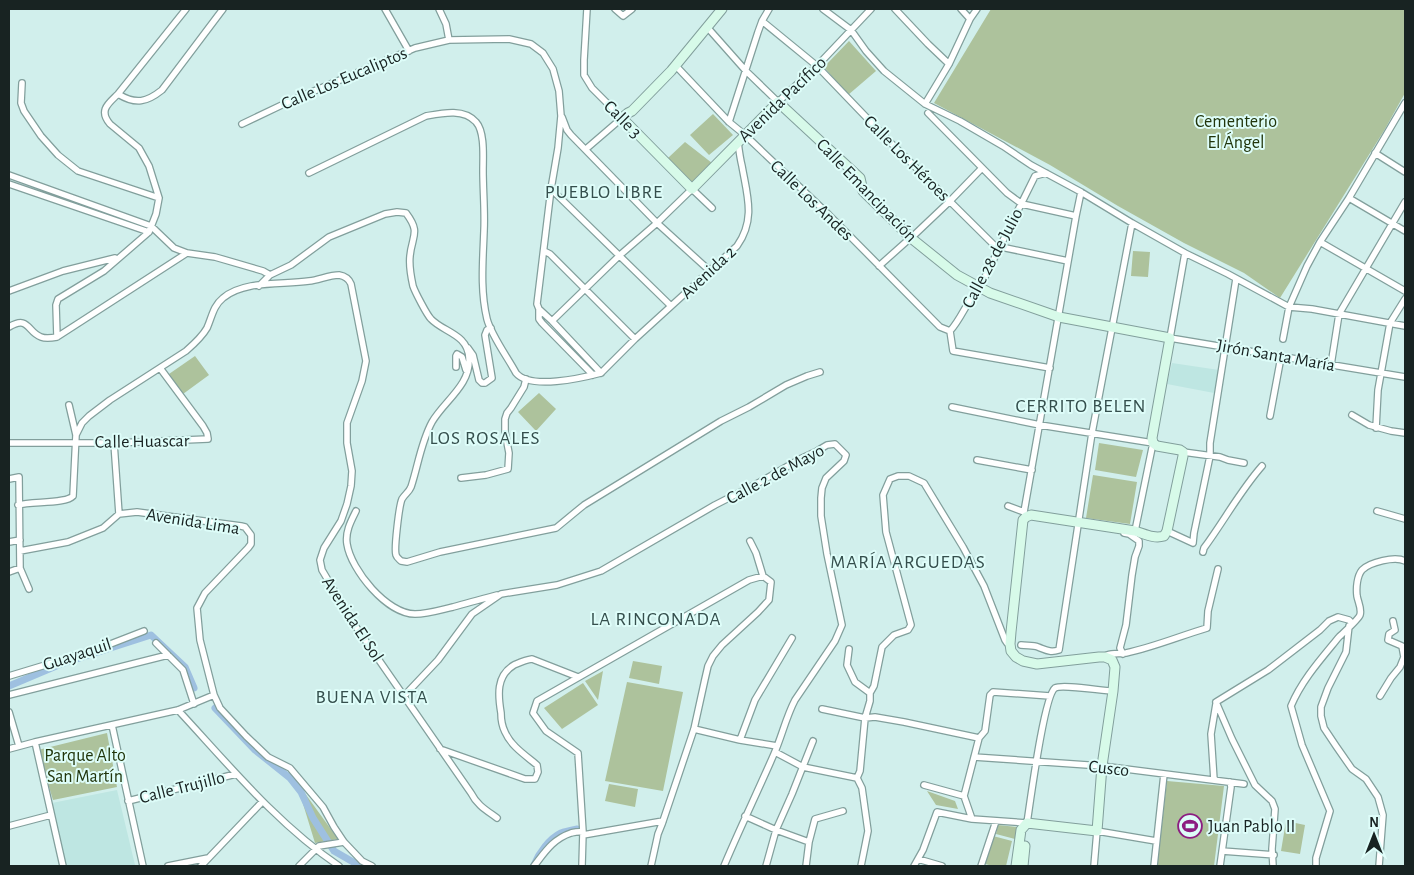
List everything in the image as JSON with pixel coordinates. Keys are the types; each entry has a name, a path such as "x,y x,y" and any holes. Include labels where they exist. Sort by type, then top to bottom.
{"street":[{"path":"57,337 56,305 58,299 104,271 150,229 156,214 158,198 149,166 139,148 110,124 105,116 106,107 186,9"},
{"path":"118,94 127,100 151,99 162,90 223,9"},
{"path":"385,9 409,51"},
{"path":"439,9 446,24 449,40"},
{"name":"Calle 3","path":"587,9 584,75 592,88 625,115 692,189 712,208"},
{"path":"615,9 623,16 632,9"},
{"path":"625,115 628,108 667,68 716,9"},
{"path":"586,148 632,111 676,66 722,9"},
{"path":"730,122 762,21 769,9"},
{"path":"823,9 851,30 884,71 925,104 960,121 1185,253 1289,307 1312,309 1405,326"},
{"name":"Avenida Pacífico","path":"692,189 778,102 817,66 871,9"},
{"path":"895,9 949,64"},
{"path":"961,9 970,19"},
{"path":"925,104 949,64 970,19 977,9"},
{"name":"Calle Los Héroes","path":"762,21 817,66 890,142 996,247 1068,261"},
{"name":"Calle Emancipación","path":"707,27 746,71 860,178 863,191 909,239 957,275 990,294 1058,317 1170,338"},
{"name":"Calle Los Eucaliptos","path":"242,124 286,103 409,51 449,40 509,39 531,44 543,53 553,69 559,91 561,116 537,304 539,309"},
{"name":"Calle Los Andes","path":"676,66 730,122 829,215 940,327 950,331"},
{"path":"22,83 21,103 24,110 41,136 58,155 78,171 158,198"},
{"path":"1283,339 1289,307 1320,242 1349,198 1405,103"},
{"path":"309,173 426,116 444,112 460,113 470,117 478,123 482,140 483,286 487,320 491,328 516,372 519,376 526,379 545,382 561,381 601,373 539,309"},
{"path":"928,112 1007,193 1022,204 1076,216"},
{"path":"561,116 567,130 657,223 710,271"},
{"name":"Avenida 2","path":"601,373 635,339 737,246 743,238 748,222 748,192 741,166 738,142"},
{"path":"1375,153 1405,172"},
{"path":"880,266 950,201 982,168"},
{"name":"Calle 28 de Julio","path":"950,331 956,326 973,295 980,288 1035,176 1046,173"},
{"path":"9,175 150,229 174,248 187,253 215,257 270,274"},
{"path":"9,184 150,229"},
{"path":"551,189 671,306"},
{"path":"552,321 692,189"},
{"path":"1081,192 1023,520 1010,644 1011,651 1023,661 1037,664 1105,657 1112,654 1123,654 1207,628 1208,612 1218,569"},
{"path":"1349,198 1405,232"},
{"path":"1331,365 1339,314 1405,202"},
{"path":"259,286 270,274 291,265 329,237 385,214 406,213 415,227 415,237 410,256 414,288 431,319 457,336 465,344 473,355 479,380 485,383 492,378 485,335 491,328"},
{"path":"1021,645 1037,647 1046,651 1055,652 1059,650 1092,433 1132,223"},
{"path":"1320,242 1405,291"},
{"path":"544,251 550,254 635,339"},
{"path":"9,327 15,324 24,324 39,336 57,337 187,253"},
{"path":"1135,531 1153,443 1152,438 1185,253"},
{"path":"9,291 63,271 118,258"},
{"name":"Avenida El Sol","path":"76,435 82,423 89,416 197,342 206,328 214,307 223,297 241,288 309,281 340,275 347,278 351,284 366,361 362,381 347,423 347,443 352,471 351,486 341,521 324,548 320,560 322,570 354,624 474,800 497,818"},
{"path":"1167,531 1193,542 1210,456 1210,443 1236,279"},
{"path":"1376,428 1378,390 1390,324 1405,300"},
{"path":"539,309 539,319 542,323 593,375"},
{"path":"950,331 953,351 1050,368"},
{"name":"Jirón Santa María","path":"1170,338 1405,377"},
{"path":"465,344 469,357 468,374 432,422 423,442 410,490 402,499 395,540 396,555 401,561 407,562 440,552 556,528 584,505 722,421 786,385 820,372"},
{"path":"456,367 456,356 458,354 462,357 468,374"},
{"path":"1270,416 1280,357"},
{"name":"Calle Huascar","path":"9,443 114,443 208,439 203,426 160,368"},
{"path":"461,478 486,475 508,469 507,413 524,387 526,379"},
{"path":"18,505 27,502 67,500 72,498 74,492 76,435 69,405"},
{"path":"952,407 1040,425 1153,443 1157,446 1182,452 1220,457 1244,463"},
{"path":"1352,415 1369,426 1405,433"},
{"path":"20,551 68,542 103,528 119,514 114,443"},
{"name":"Calle 2 de Mayo","path":"404,696 438,660 472,614 501,594 557,585 601,571 715,505 827,445 835,444 846,455 844,461 826,478 822,488 821,516 842,625 835,641 790,709 776,749 724,866"},
{"path":"1008,506 1025,514 1119,528 1148,536 1164,536 1167,531 1183,456 1182,452"},
{"path":"977,460 1032,470"},
{"path":"1203,552 1236,500 1262,466"},
{"path":"861,866 868,832 862,788 857,778 860,771 870,693 874,686 882,647 894,636 908,630 911,625 886,532 883,495 890,479 898,476 909,476 924,483 984,586 1007,643 1010,644"},
{"path":"9,479 19,477 20,568 29,589"},
{"path":"356,511 346,538 354,565 378,595 396,609 413,614 428,613 501,594"},
{"path":"1377,511 1405,519"},
{"name":"Avenida Lima","path":"119,514 137,512 241,526 251,535 251,544 205,593 198,608 200,640 214,695 220,708 246,736 268,756 290,768 323,807 344,842 362,861 372,866"},
{"path":"1119,528 1120,533 1129,534 1139,541 1135,557 1126,625 1120,648 1123,654"},
{"path":"9,542 20,540"},
{"path":"651,866 658,834 694,729 705,679 713,656 769,600 771,582 763,576 750,540"},
{"path":"1316,866 1316,858 1330,811 1302,745 1290,706 1298,690 1328,650 1350,623 1359,616 1357,587 1361,571 1371,563 1393,559 1405,561"},
{"path":"9,572 20,568"},
{"path":"582,866 583,833 578,754 546,731 534,713 537,701 749,580 763,576"},
{"path":"1214,780 1211,734 1216,702 1268,670 1320,630 1328,621 1338,617 1350,623"},
{"path":"1380,696 1391,678 1403,666 1402,646 1388,640 1389,634 1395,630 1393,621"},
{"path":"1350,623 1346,652 1320,707 1321,716 1324,728 1352,769 1366,780 1378,797 1383,815 1379,866"},
{"name":"Guayaquil","path":"9,676 95,650 144,631"},
{"path":"740,740 755,700 792,638"},
{"path":"156,642 183,670 194,704"},
{"path":"849,649 847,666 855,682 870,693"},
{"path":"9,695 168,655"},
{"path":"1094,866 1102,766 1115,667 1112,660 1105,657"},
{"path":"440,749 525,779 535,779 538,772 537,765 515,748 505,733 498,697 500,682 508,669 525,660 532,659 578,677"},
{"path":"1023,866 1027,823 1050,696 1054,689 1058,687 1113,692"},
{"path":"972,819 964,796 979,738 985,731 990,695 994,692 1050,696"},
{"path":"9,749 178,710 214,695"},
{"path":"1216,702 1255,785 1272,800 1275,809 1272,849 1274,855 1273,866"},
{"path":"822,709 866,718 875,717 904,722 979,738"},
{"path":"178,710 262,802 316,850 339,866"},
{"path":"9,712 19,746"},
{"path":"112,724 143,866"},
{"path":"694,729 776,749 803,767 857,778"},
{"path":"766,866 776,830 813,741"},
{"path":"34,742 63,866"},
{"name":"Cusco","path":"974,757 1102,766 1244,784"},
{"name":"Calle Trujillo","path":"128,801 236,774"},
{"path":"1154,866 1164,774"},
{"path":"1220,866 1231,787 1230,782"},
{"path":"924,786 964,796"},
{"path":"201,866 262,802"},
{"path":"806,866 809,842 815,820 843,811"},
{"path":"914,866 923,850 937,812 972,819 1097,831 1156,841"},
{"path":"9,826 51,815"},
{"path":"745,816 809,842"},
{"path":"534,866 548,848 560,837 579,831 583,833 663,821"},
{"path":"981,866 996,821"},
{"path":"1016,866 1021,830 1027,823"},
{"path":"300,866 319,846 344,842"},
{"path":"1222,851 1274,855"},
{"path":"168,866 208,858"},
{"path":"918,859 942,866"}],"shaded area":[{"path":"1172,363 1219,370 1214,393 1167,384"},
{"path":"117,790 135,865 66,866 52,803"}],"green space":[{"name":"Cementerio El Ángel","path":"991,9 1405,9 1405,93 1385,129 1280,298 1244,273 1184,243 1050,165 934,103"},
{"path":"849,41 876,71 848,95 824,67"},
{"path":"713,114 733,135 709,155 690,135"},
{"path":"685,142 712,163 690,185 668,158"},
{"path":"1133,251 1150,252 1148,277 1131,276"},
{"path":"195,356 209,375 183,394 169,374"},
{"path":"539,393 556,409 536,431 518,412"},
{"path":"1099,443 1143,450 1136,477 1095,470"},
{"path":"1093,475 1137,482 1130,524 1086,518"},
{"path":"633,661 662,666 659,684 629,678"},
{"path":"603,671 598,700 585,681"},
{"path":"627,682 683,692 663,791 605,781"},
{"path":"583,683 598,705 562,729 544,708"},
{"name":"Parque Alto San Martín","path":"107,733 117,787 53,800 38,750"},
{"path":"296,781 338,839 315,843"},
{"name":"Juan Pablo II","path":"1167,781 1224,786 1214,866 1157,866"},
{"path":"609,784 638,789 635,807 605,801"},
{"path":"927,791 955,801 958,809 936,805"},
{"path":"1286,821 1305,825 1300,854 1281,851"},
{"path":"998,825 1017,827 1015,839 996,834"},
{"path":"993,836 1012,841 1006,866 985,864"}],"waterway":[{"path":"9,686 61,664 151,635 185,667 194,688"},
{"path":"215,708 255,750 290,778 301,792 313,818 334,851 360,866"},
{"path":"534,865 552,839 561,833 577,829"}],"place":[{"name":"Juan Pablo II","path":"1190,826"}],"district":[{"name":"PUEBLO LIBRE","path":"604,191"},
{"name":"CERRITO BELEN","path":"1081,405"},
{"name":"LOS ROSALES","path":"485,437"},
{"name":"MARÍA ARGUEDAS","path":"908,561"},
{"name":"LA RINCONADA","path":"656,618"},
{"name":"BUENA VISTA","path":"372,696"}]}
